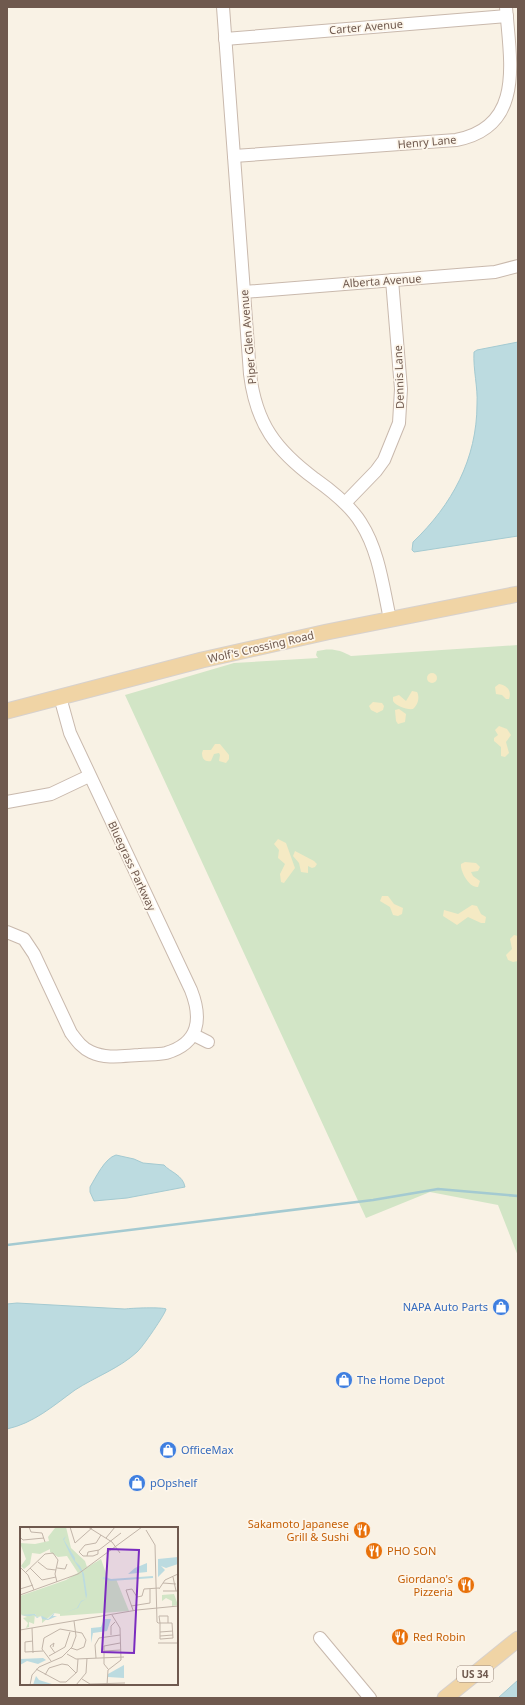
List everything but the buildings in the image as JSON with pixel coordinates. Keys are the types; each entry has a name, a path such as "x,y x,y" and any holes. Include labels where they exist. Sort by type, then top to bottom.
{"main road":[{"name":"Wolf's Crossing Road","path":"7,711 202,660 390,619 518,594"},
{"name":"US 34","path":"446,1698 518,1638"}],"street":[{"name":"Piper Glen Avenue","path":"223,7 252,391 263,423 274,442 284,454 345,504 361,523 372,544 390,619"},
{"name":"Carter Avenue","path":"225,39 507,12"},
{"name":"Henry Lane","path":"234,156 456,140 479,134 492,125 500,116 509,101 512,80 507,12"},
{"name":"Alberta Avenue","path":"244,292 495,272 518,266"},
{"name":"Dennis Lane","path":"345,504 376,472 384,460 399,423 401,389 392,280"},
{"name":"Bluegrass Parkway","path":"60,698 70,733 89,776 196,1002 198,1018 194,1035"},
{"path":"7,802 51,794 89,776"},
{"path":"14,932 24,939 34,954 71,1033 79,1044 90,1052 108,1058 166,1053 182,1046 194,1035 208,1042"},
{"path":"320,1638 370,1698"}],"green space":[{"path":"518,645 518,1256 498,1205 430,1192 366,1218 125,695 234,663 318,658 316,655 317,651 322,650 330,649 351,656"}],"sand":[{"path":"430,673 434,673 436,674 436,682 430,683 427,680 427,676"},
{"path":"499,684 508,689 510,693 509,699 506,699 502,695 496,694 495,687"},
{"path":"412,691 417,692 418,696 417,703 413,709 402,707 393,701 393,697 399,695 406,701"},
{"path":"373,702 382,703 384,706 383,710 377,713 371,710 369,706"},
{"path":"399,709 406,714 405,722 398,724 396,721 395,710"},
{"path":"499,726 507,729 511,735 506,742 509,753 505,757 501,756 501,747 494,741 494,738 498,735 495,730"},
{"path":"215,744 220,744 229,755 229,759 226,763 219,761 219,753 214,754 211,761 207,761 203,758 203,750 211,750"},
{"path":"278,839 286,843 295,868 284,883 281,882 280,874 285,864 278,858 279,850 274,844"},
{"path":"295,851 314,861 317,864 315,867 312,868 308,866 308,873 301,872 299,863 293,856"},
{"path":"465,862 476,863 480,867 478,871 471,872 473,876 480,881 478,887 471,885 464,875 461,864"},
{"path":"382,896 388,896 394,904 403,908 402,914 398,916 393,915 390,907 380,901"},
{"path":"472,905 477,906 481,914 486,917 485,923 481,923 468,917 457,925 443,916 444,910 458,914"},
{"path":"514,935 518,936 518,961 513,962 508,960 506,955 512,949 510,939"}],"water":[{"path":"518,342 518,536 414,552 412,550 413,542 427,528 450,497 460,480 467,462 476,424 477,398 474,352 477,350"},
{"path":"116,1155 134,1159 143,1163 164,1165 182,1179 185,1187 127,1198 94,1201 90,1192 90,1187 108,1160"},
{"path":"17,1303 125,1309 166,1309 144,1344 130,1358 75,1390 35,1418 26,1423 7,1429 7,1304"},
{"path":"518,1680 518,1698 498,1698"}],"waterway":[{"path":"7,1245 373,1200 438,1189 518,1196"}],"place":[{"name":"NAPA Auto Parts","path":"501,1307"},
{"name":"The Home Depot","path":"344,1380"},
{"name":"OfficeMax","path":"168,1450"},
{"name":"pOpshelf","path":"137,1483"},
{"name":"Sakamoto Japanese Grill & Sushi","path":"362,1530"},
{"name":"PHO SON","path":"374,1551"},
{"name":"Giordano's Pizzeria","path":"466,1585"},
{"name":"Red Robin","path":"400,1637"}]}
